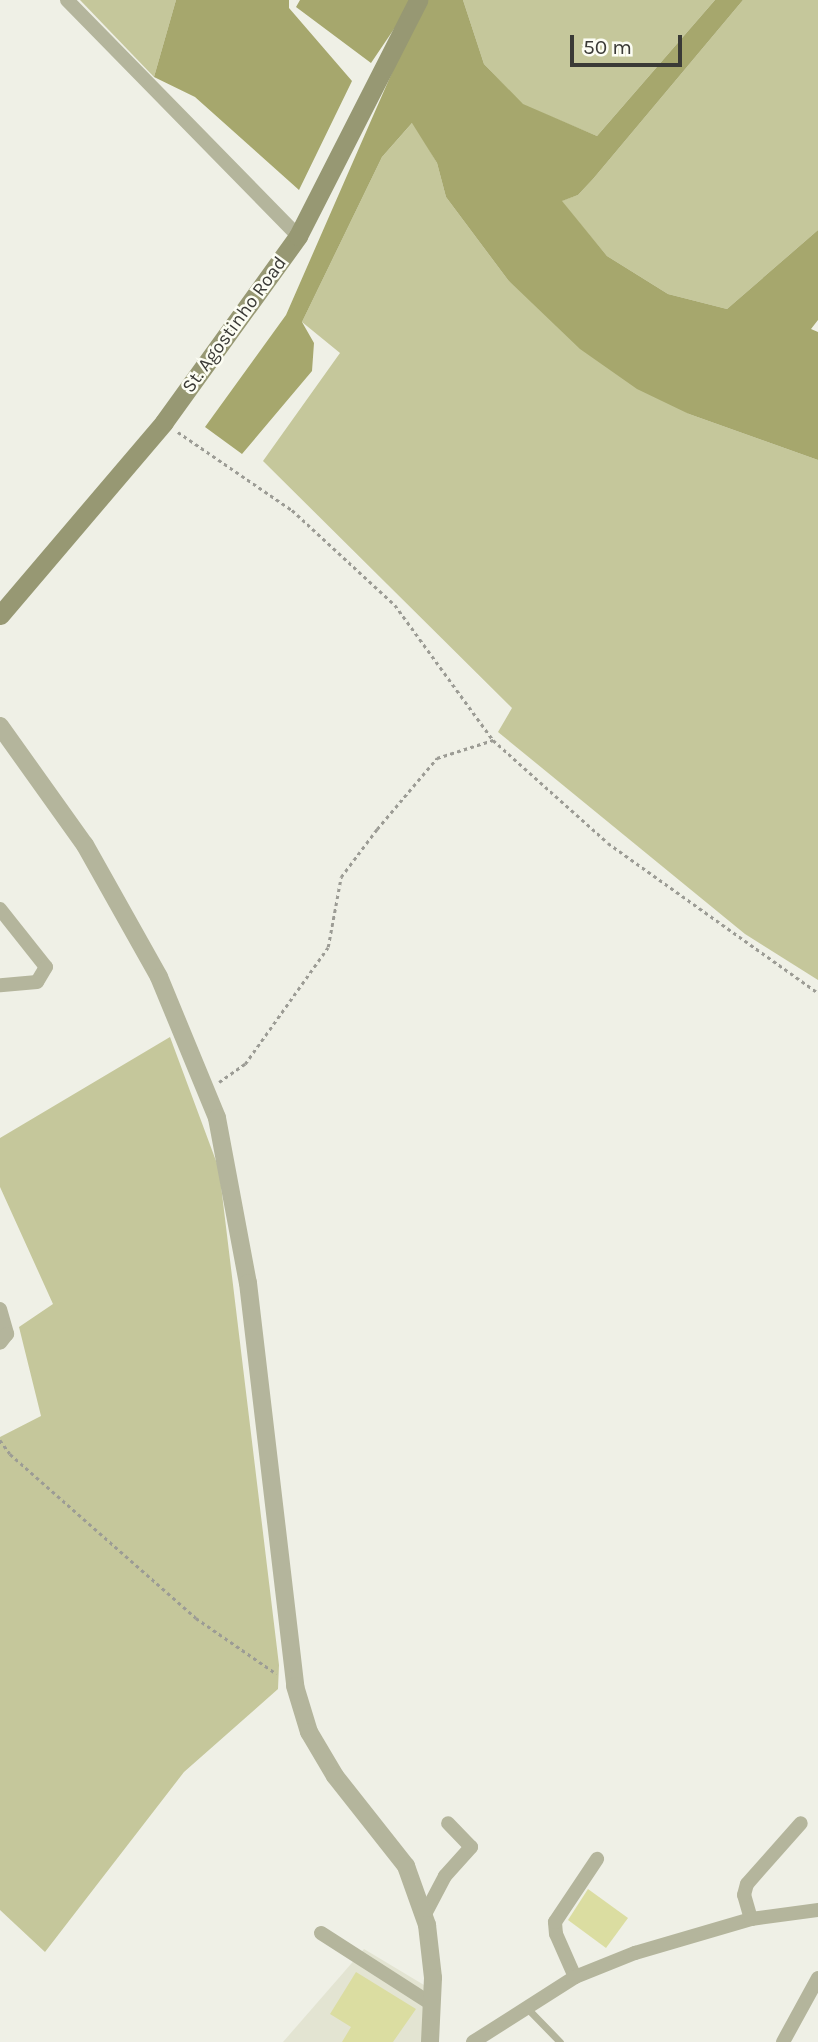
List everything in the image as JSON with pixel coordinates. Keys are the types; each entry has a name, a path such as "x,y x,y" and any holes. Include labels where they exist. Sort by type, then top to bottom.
{"main road":[{"name":"St. Agostinho Road","path":"0,615 164,422 298,236 418,0"}],"street":[{"path":"67,0 298,236"},
{"path":"0,726 92,857 159,977 217,1118 248,1283 295,1686 309,1732 335,1776 406,1866 424,1916 433,2005 430,2042"},
{"path":"0,909 46,967 37,982 0,985"},
{"path":"0,1309 7,1334 0,1343"},
{"path":"424,1916 445,1876 471,1846 448,1823"},
{"path":"751,1919 744,1895 747,1884 801,1823"},
{"path":"575,1977 556,1934 555,1922 597,1859"},
{"path":"473,2042 524,2006 575,1977 635,1953 751,1919 818,1910"},
{"path":"321,1933 433,2005"},
{"path":"783,2042 818,1978"}],"lane":[{"path":"524,2006 559,2042"}],"path":[{"path":"164,422 292,510 395,605 493,740 608,843 818,993"},
{"path":"206,1091 245,1064 328,947 341,877 377,829 437,758 493,740"},
{"path":"0,1440 10,1454 196,1618 295,1686"}],"shaded area":[{"path":"80,0 176,0 154,77"},
{"path":"176,0 289,0 289,8 352,81 299,190 195,97 154,77"},
{"path":"300,0 463,0 484,64 523,104 597,136 715,0 743,0 593,179 578,195 562,201 607,256 668,294 727,309 818,230 818,320 811,329 818,332 818,460 689,414 637,389 580,349 508,280 446,197 437,163 412,123 382,157 302,322 314,343 312,371 242,454 205,427 286,315 408,36 394,29 371,63 296,7"},
{"path":"463,0 715,0 597,136 523,105 484,64"},
{"path":"743,0 818,0 818,230 727,309 668,294 607,256 561,201 578,195 593,179"},
{"path":"413,122 437,163 446,197 508,280 689,414 818,460 818,980 745,934 498,732 512,708 263,461 340,353 302,322 382,157"},
{"path":"170,1037 219,1169 279,1665 278,1689 184,1772 45,1952 0,1910 0,1437 41,1416 19,1327 53,1304 0,1187 0,1138"},
{"path":"364,1949 424,1985 423,2042 283,2042"}],"building":[{"path":"588,1889 628,1918 606,1948 568,1920"},
{"path":"356,1972 416,2009 393,2042 342,2042 351,2027 330,2014"}]}
